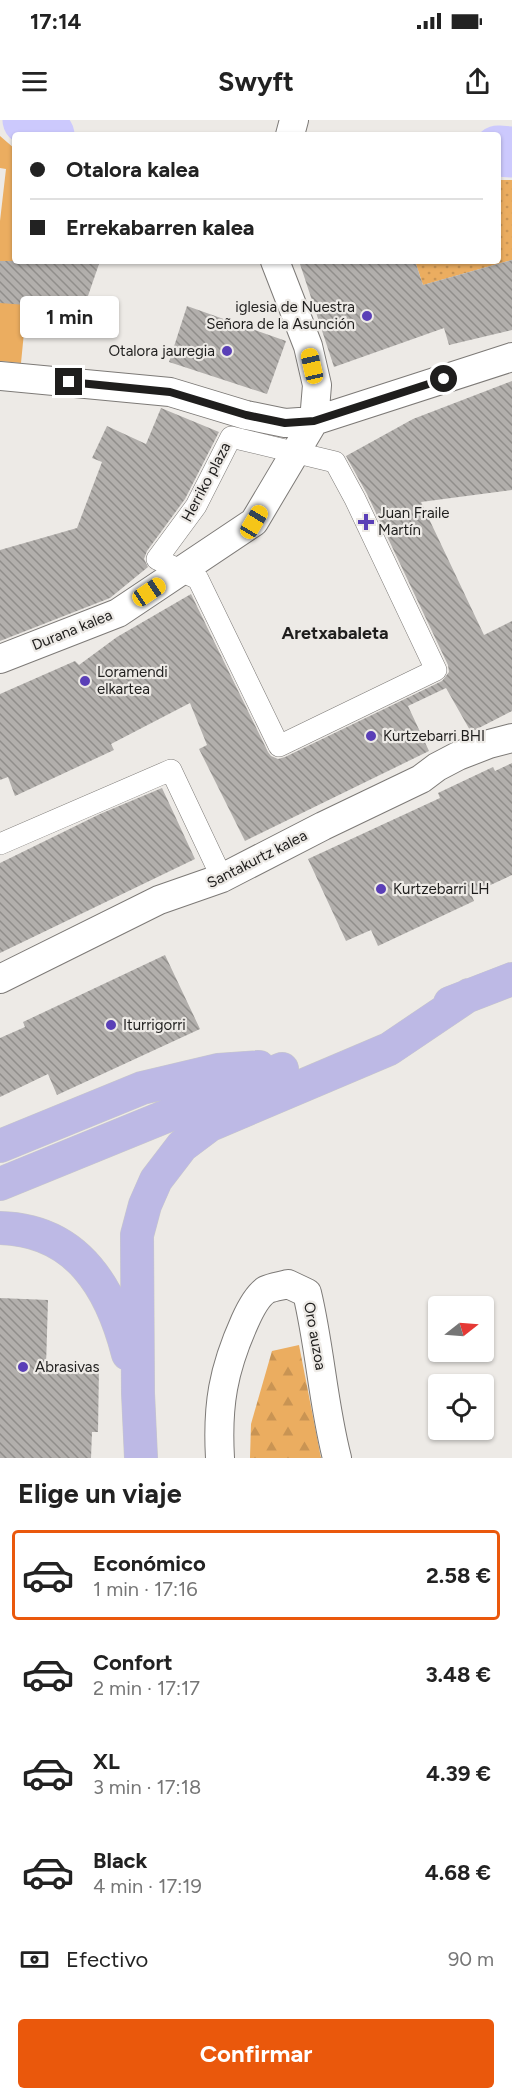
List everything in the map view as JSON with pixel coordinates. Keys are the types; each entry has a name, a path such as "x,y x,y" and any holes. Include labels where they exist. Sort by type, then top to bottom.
{"main road":[{"path":"0,1184 293,1064 512,979"},
{"path":"141,1458 138,1393 137,1234 145,1205 156,1180 182,1146 210,1125 389,1049 469,995"},
{"path":"0,1146 142,1088 218,1070 293,1064"},
{"path":"0,1228 36,1234 57,1243 93,1272 106,1292 118,1320 138,1393"}],"street":[{"path":"276,264 308,346 317,386 314,421"},
{"path":"0,376 170,392 246,415 285,423 314,421 512,357"},
{"name":"Durana kalea","path":"0,659 118,613 254,522 314,421"},
{"name":"Herriko plaza","path":"231,437 295,452 335,462 355,499 436,670 279,746 198,579 157,559 196,507 231,437"},
{"name":"Santakurtz kalea","path":"0,979 159,900 222,878 421,779 458,756 512,738"},
{"path":"0,844 171,770 222,878"},
{"name":"Oro auzoa","path":"220,1458 218,1422 222,1383 237,1339 250,1312 265,1291 288,1284 307,1293 314,1321 337,1458"}],"green space":[{"path":"0,136 12,146 12,264 31,264 21,363 0,361 0,221 6,169 0,168"},
{"path":"501,180 512,180 512,260 501,263"},
{"path":"416,264 498,264 423,285"},
{"path":"299,1345 321,1458 250,1458 251,1424 272,1351"}],"building":[{"name":"iglesia de Nuestra Señora de la Asunción","path":"512,260 512,330 449,345 444,328 334,367 300,264 416,264 423,285"},
{"path":"0,261 12,261 12,264 99,264 78,325 25,317 26,305 0,303"},
{"name":"Otalora jauregia","path":"187,306 286,341 267,394 169,362"},
{"path":"512,381 512,490 421,502 484,635 512,621 512,711 471,732 446,688 408,706 429,751 245,841 199,749 207,745 190,703 111,744 114,750 15,796 8,777 0,780 0,694 75,661 79,665 117,637 191,594 268,752 278,759 442,681 449,672 448,665 367,494 346,456 413,419"},
{"path":"161,408 219,432 185,499 147,551 144,559 148,567 110,598 0,641 0,550 77,528 102,462 92,458 107,426 146,444"},
{"path":"512,763 512,875 471,894 474,901 378,946 371,930 346,941 308,859 440,798 438,793 493,767 495,771"},
{"path":"162,788 195,859 0,953 0,863 100,814"},
{"name":"Iturrigorri","path":"165,955 200,1029 57,1095 48,1074 0,1097 0,1038 25,1027 23,1022"},
{"name":"Abrasivas","path":"0,1298 48,1300 46,1366 99,1366 98,1432 92,1432 91,1458 0,1458"}],"waterway":[{"path":"28,120 45,132"},
{"path":"501,151 512,152"}],"place":[{"name":"iglesia de Nuestra Señora de la Asunción","path":"367,316"},
{"name":"Otalora jauregia","path":"227,351"},
{"name":"Juan Fraile Martín","path":"366,522"},
{"name":"Loramendi elkartea","path":"85,681"},
{"name":"Kurtzebarri BHI","path":"371,736"},
{"name":"Kurtzebarri LH","path":"381,889"},
{"name":"Iturrigorri","path":"111,1025"},
{"name":"Abrasivas","path":"23,1367"}],"district":[{"name":"Aretxabaleta","path":"335,633"}],"route":[{"path":"69,382 170,392 246,415 285,423 314,421 444,379"}]}
